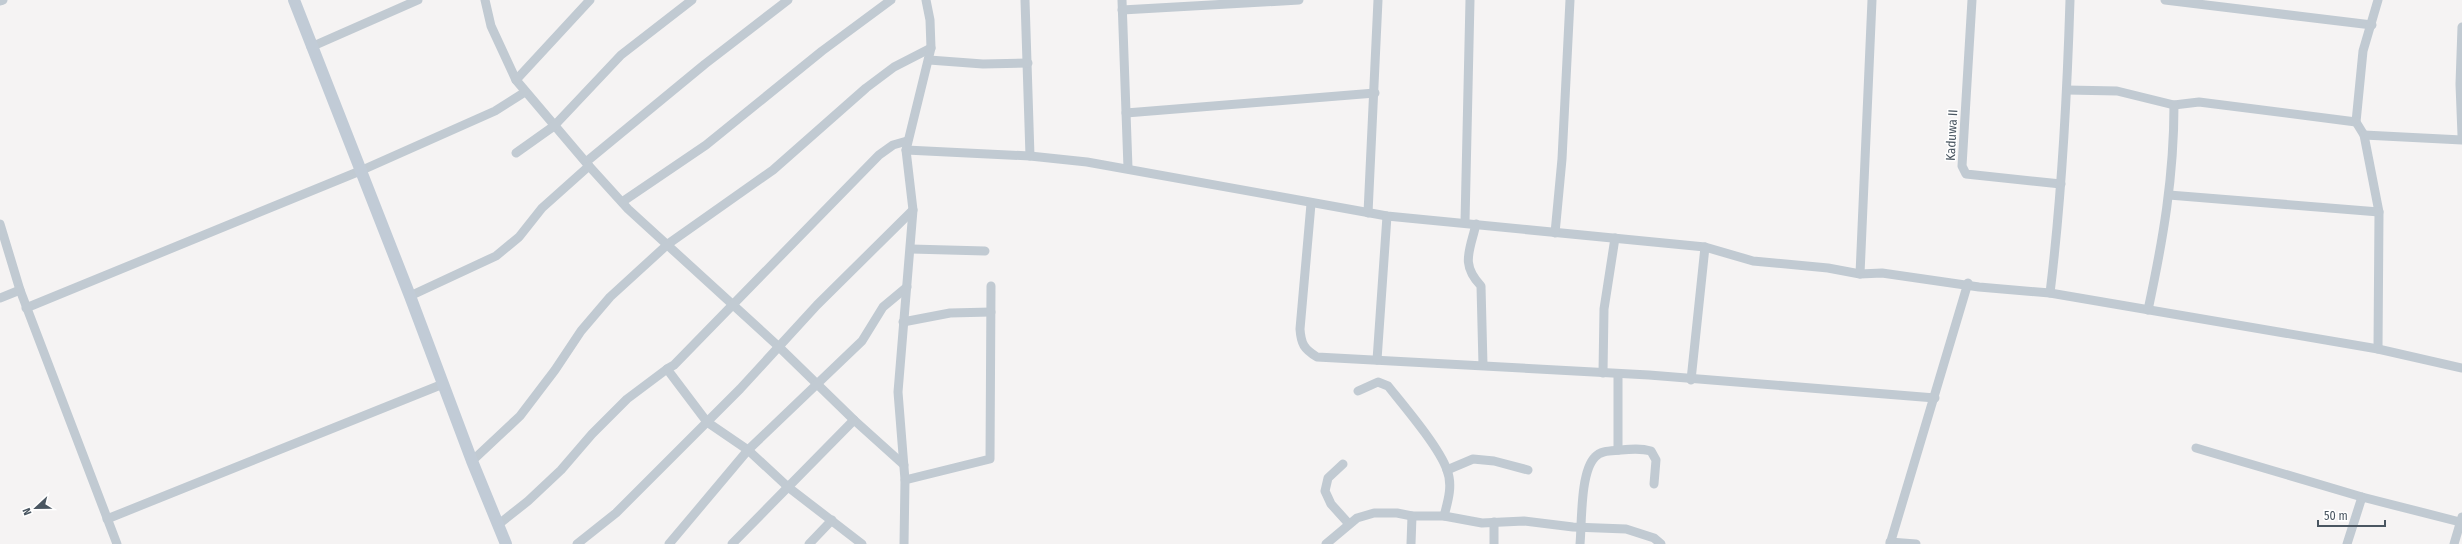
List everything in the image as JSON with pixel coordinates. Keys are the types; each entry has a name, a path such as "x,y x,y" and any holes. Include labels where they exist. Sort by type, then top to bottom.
{"street":[{"path":"294,0 311,47 410,296 472,461 506,544"},
{"path":"311,47 418,0"},
{"path":"516,80 590,0"},
{"path":"516,153 554,126 621,55 692,0"},
{"path":"410,296 496,256 519,237 542,208 588,164 705,64 788,0"},
{"path":"622,202 706,145 769,92 891,0"},
{"path":"904,544 905,480 898,392 903,322 911,249 913,210 906,146 931,48 930,20 926,0"},
{"path":"1025,0 1030,156"},
{"path":"1122,0 1128,168"},
{"path":"1122,10 1299,0"},
{"path":"1368,213 1375,93 1378,0"},
{"path":"1465,222 1470,0"},
{"path":"1555,233 1562,159 1570,0"},
{"path":"1860,274 1872,0"},
{"name":"Kaduwa II","path":"1972,0 1962,166 1966,174 2061,184"},
{"path":"2050,293 2061,184 2067,90 2070,0"},
{"path":"2165,0 2372,25"},
{"path":"2378,0 2363,52 2356,122 2364,135 2380,212 2378,349"},
{"path":"486,1 491,26 516,80 554,126 622,202 904,465"},
{"path":"2462,27 2462,135"},
{"path":"472,461 520,416 555,370 581,332 610,296 668,244 773,170 866,88 894,67 931,48"},
{"path":"929,60 983,64 1028,63"},
{"path":"2067,90 2117,91 2174,105 2198,102 2356,122"},
{"path":"26,308 360,171 495,111 525,92"},
{"path":"1126,113 1375,93"},
{"path":"2148,310 2165,226 2169,195 2174,105"},
{"path":"2364,135 2462,140"},
{"path":"498,524 528,501 561,470 592,434 627,399 674,365 734,305 879,154 893,145 1030,156 1128,168 1311,204 1387,216 1465,222 1555,233 1705,247 1753,261 1828,268 1860,274 1882,273 1968,284 1979,287 2050,293 2378,349 2462,368"},
{"path":"2169,195 2380,212"},
{"path":"1311,204 1300,329 1301,342 1306,350 1317,357 1483,365 1935,398"},
{"path":"578,544 616,513 740,389 778,346 913,210"},
{"path":"1377,360 1387,216"},
{"path":"0,224 26,308 117,544"},
{"path":"1476,224 1467,266 1472,277 1481,286 1483,365"},
{"path":"1603,373 1604,309 1615,238"},
{"path":"1691,380 1705,247"},
{"path":"911,249 985,251"},
{"path":"1916,544 1890,543 1935,398 1968,284"},
{"path":"905,480 990,459 990,286"},
{"path":"669,544 748,450 818,385 862,341 883,307 907,287"},
{"path":"0,298 20,290"},
{"path":"903,322 950,313 991,312"},
{"path":"667,369 707,422 748,450 788,487 862,544"},
{"path":"1618,374 1618,450"},
{"path":"1358,391 1378,382 1388,386 1439,455 1447,470 1449,498 1444,516"},
{"path":"107,519 443,384"},
{"path":"732,544 854,420"},
{"path":"2196,448 2362,497 2461,519 2454,544"},
{"path":"1580,544 1588,470 1595,457 1605,451 1643,449 1651,451 1656,460 1654,484"},
{"path":"1447,470 1473,459 1494,461 1528,470"},
{"path":"1343,464 1328,478 1325,492 1331,504 1348,524"},
{"path":"2347,544 2362,497"},
{"path":"1326,544 1348,524 1374,513 1397,513 1412,516 1444,516 1482,523 1524,521 1581,528 1626,529 1654,538 1661,544"},
{"path":"1411,544 1412,516"},
{"path":"809,544 832,520"},
{"path":"1494,522 1494,544"}]}
